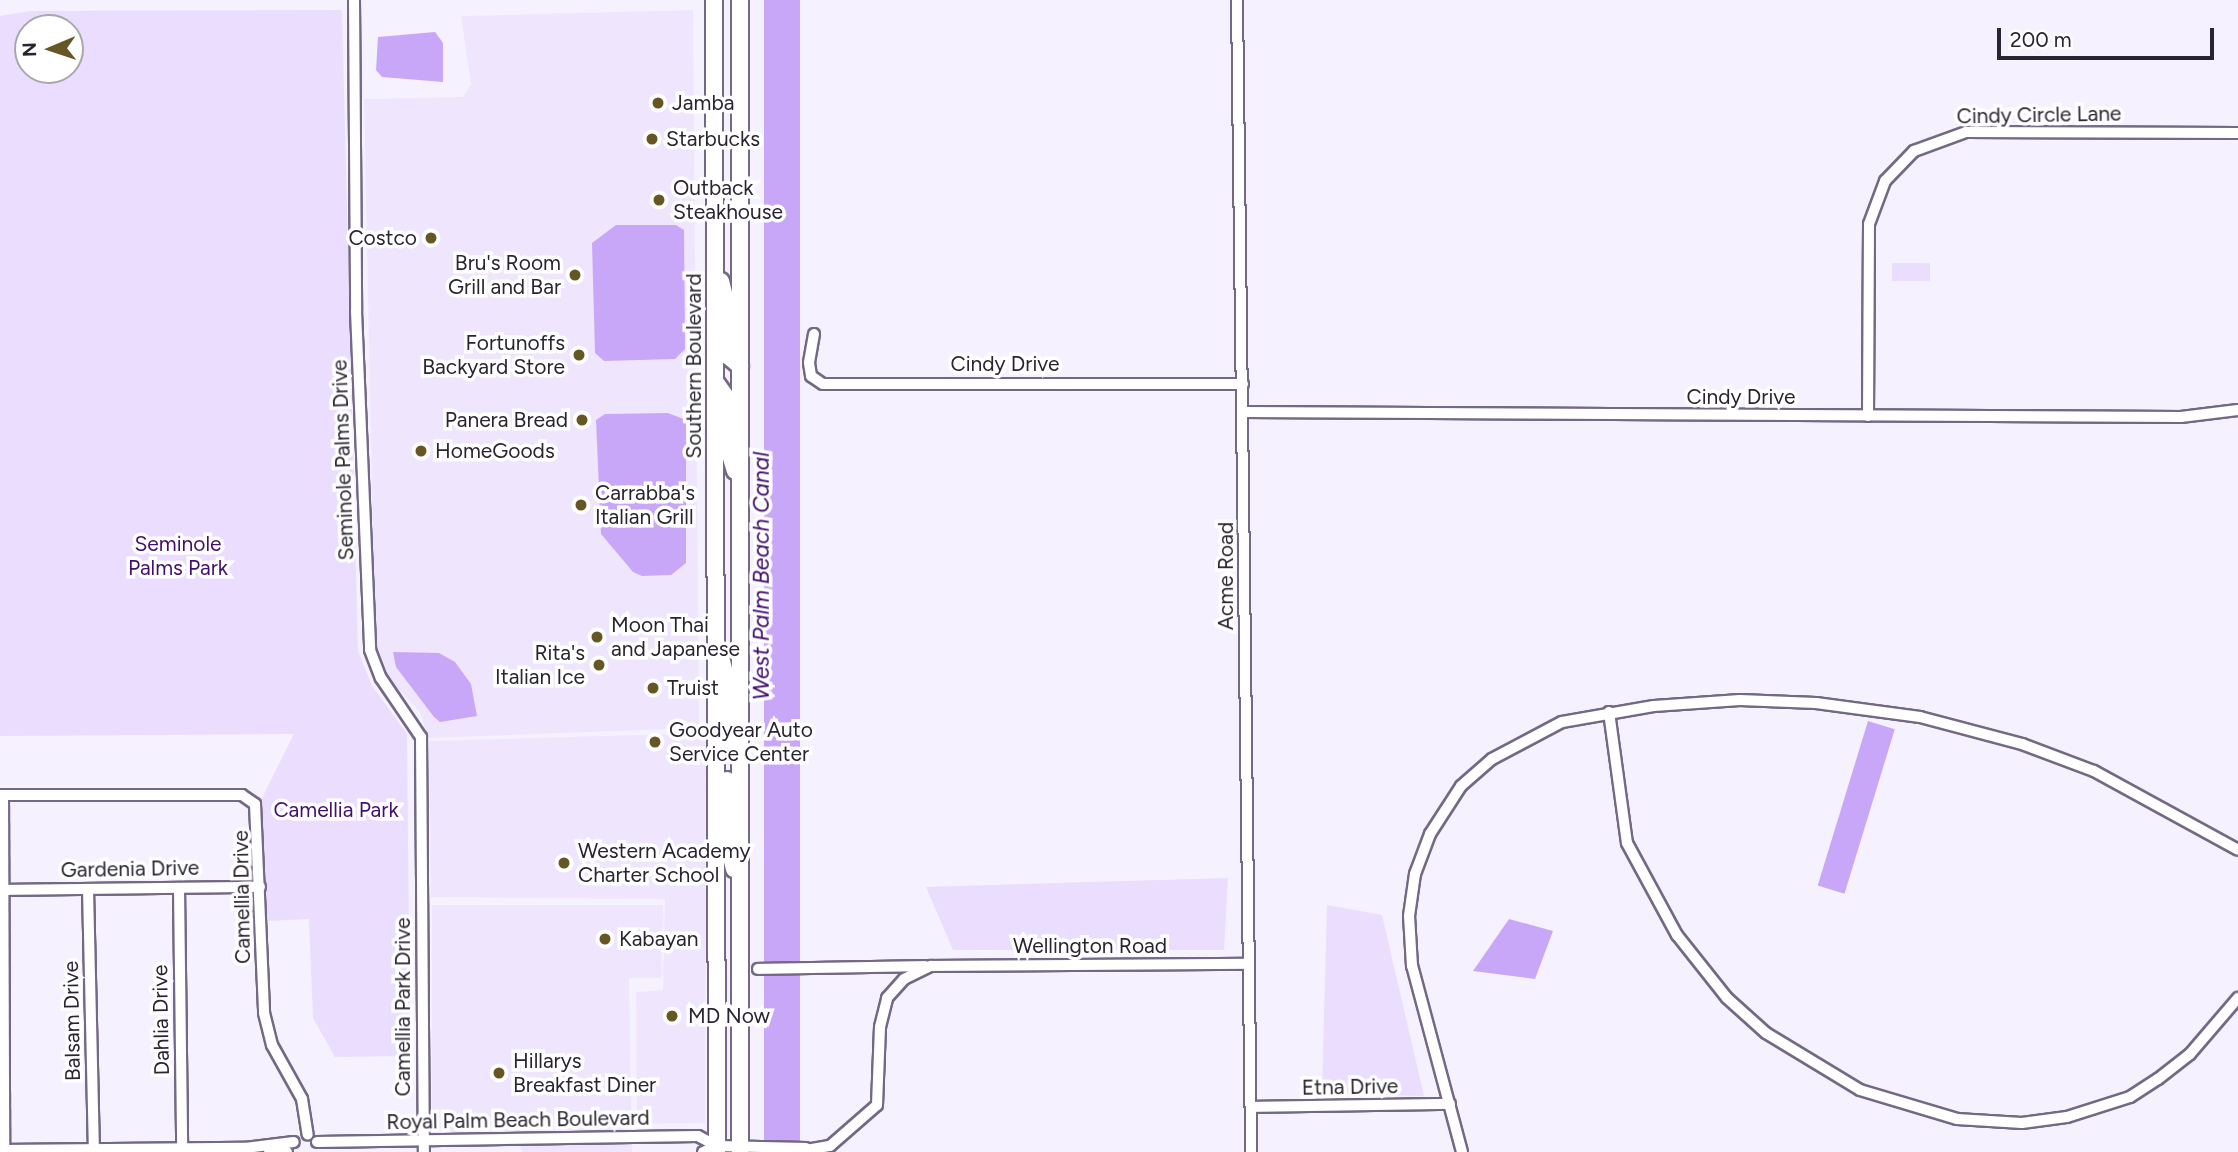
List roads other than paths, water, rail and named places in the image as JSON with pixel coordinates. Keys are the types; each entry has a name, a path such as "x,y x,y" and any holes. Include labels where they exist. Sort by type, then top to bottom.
{"highway":[{"name":"Southern Boulevard","path":"712,1150 716,757 714,0"},
{"path":"740,0 740,1149"},
{"path":"715,259 728,309 728,356 740,366"},
{"path":"715,380 727,398 727,445 740,490"},
{"path":"716,638 729,689 729,740 740,746"},
{"path":"716,757 727,774 727,841 740,891"}],"street":[{"name":"Seminole Palms Drive","path":"354,0 356,311 370,650 381,678 421,737 422,903"},
{"name":"Acme Road","path":"1237,0 1251,1152"},
{"name":"Cindy Circle Lane","path":"1868,416 1869,224 1885,181 1912,153 1966,132 2238,133"},
{"name":"Cindy Drive","path":"814,334 809,363 811,376 823,384 1243,384"},
{"name":"Cindy Drive","path":"1244,412 2181,417 2238,410"},
{"path":"1462,1152 1410,952 1411,895 1421,854 1440,815 1476,771 1542,730 1609,712 1778,701 1949,723 2094,771 2238,850"},
{"path":"1609,712 1627,843 1677,935 1727,998 1766,1033 1860,1090 1957,1119 2022,1123 2067,1117 2130,1097 2158,1079 2190,1054 2238,998"},
{"path":"2,795 3,1151"},
{"name":"Camellia Drive","path":"2,795 242,795 259,814 267,1029 305,1112 303,1145"},
{"name":"Gardenia Drive","path":"2,890 260,887"},
{"name":"Dahlia Drive","path":"179,888 182,1151"},
{"name":"Balsam Drive","path":"88,889 94,1151"},
{"name":"Camellia Park Drive","path":"422,903 424,1147"},
{"name":"Wellington Road","path":"758,969 1249,964"},
{"name":"Wellington Road","path":"740,1149 830,1146 877,1105 880,1027 887,998 904,979 931,966"},
{"name":"Etna Drive","path":"1251,1107 1450,1104"},
{"name":"Royal Palm Beach Boulevard","path":"3,1151 182,1151 303,1145 424,1147 698,1136 712,1150 740,1149"},
{"name":"Wellington Road","path":"759,1147 774,1152"},
{"name":"Wellington Road","path":"794,1152 807,1148"}],"place":[{"name":"Jamba","path":"658,103"},
{"name":"Starbucks","path":"652,139"},
{"name":"Outback Steakhouse","path":"659,200"},
{"name":"Costco","path":"431,238"},
{"name":"Bru's Room Grill and Bar","path":"575,275"},
{"name":"Fortunoffs Backyard Store","path":"579,355"},
{"name":"Panera Bread","path":"582,420"},
{"name":"HomeGoods","path":"421,451"},
{"name":"Carrabba's Italian Grill","path":"581,505"},
{"name":"Moon Thai and Japanese","path":"597,637"},
{"name":"Rita's Italian Ice","path":"599,665"},
{"name":"Truist","path":"653,688"},
{"name":"Goodyear Auto Service Center","path":"655,742"},
{"name":"Western Academy Charter School","path":"564,863"},
{"name":"Kabayan","path":"605,939"},
{"name":"MD Now","path":"672,1016"},
{"name":"Hillarys Breakfast Diner","path":"499,1073"}],"park label":[{"name":"Seminole Palms Park","path":"178,556"},
{"name":"Camellia Park","path":"336,810"}],"water label":[{"name":"West Palm Beach Canal","path":"761,576"}]}
